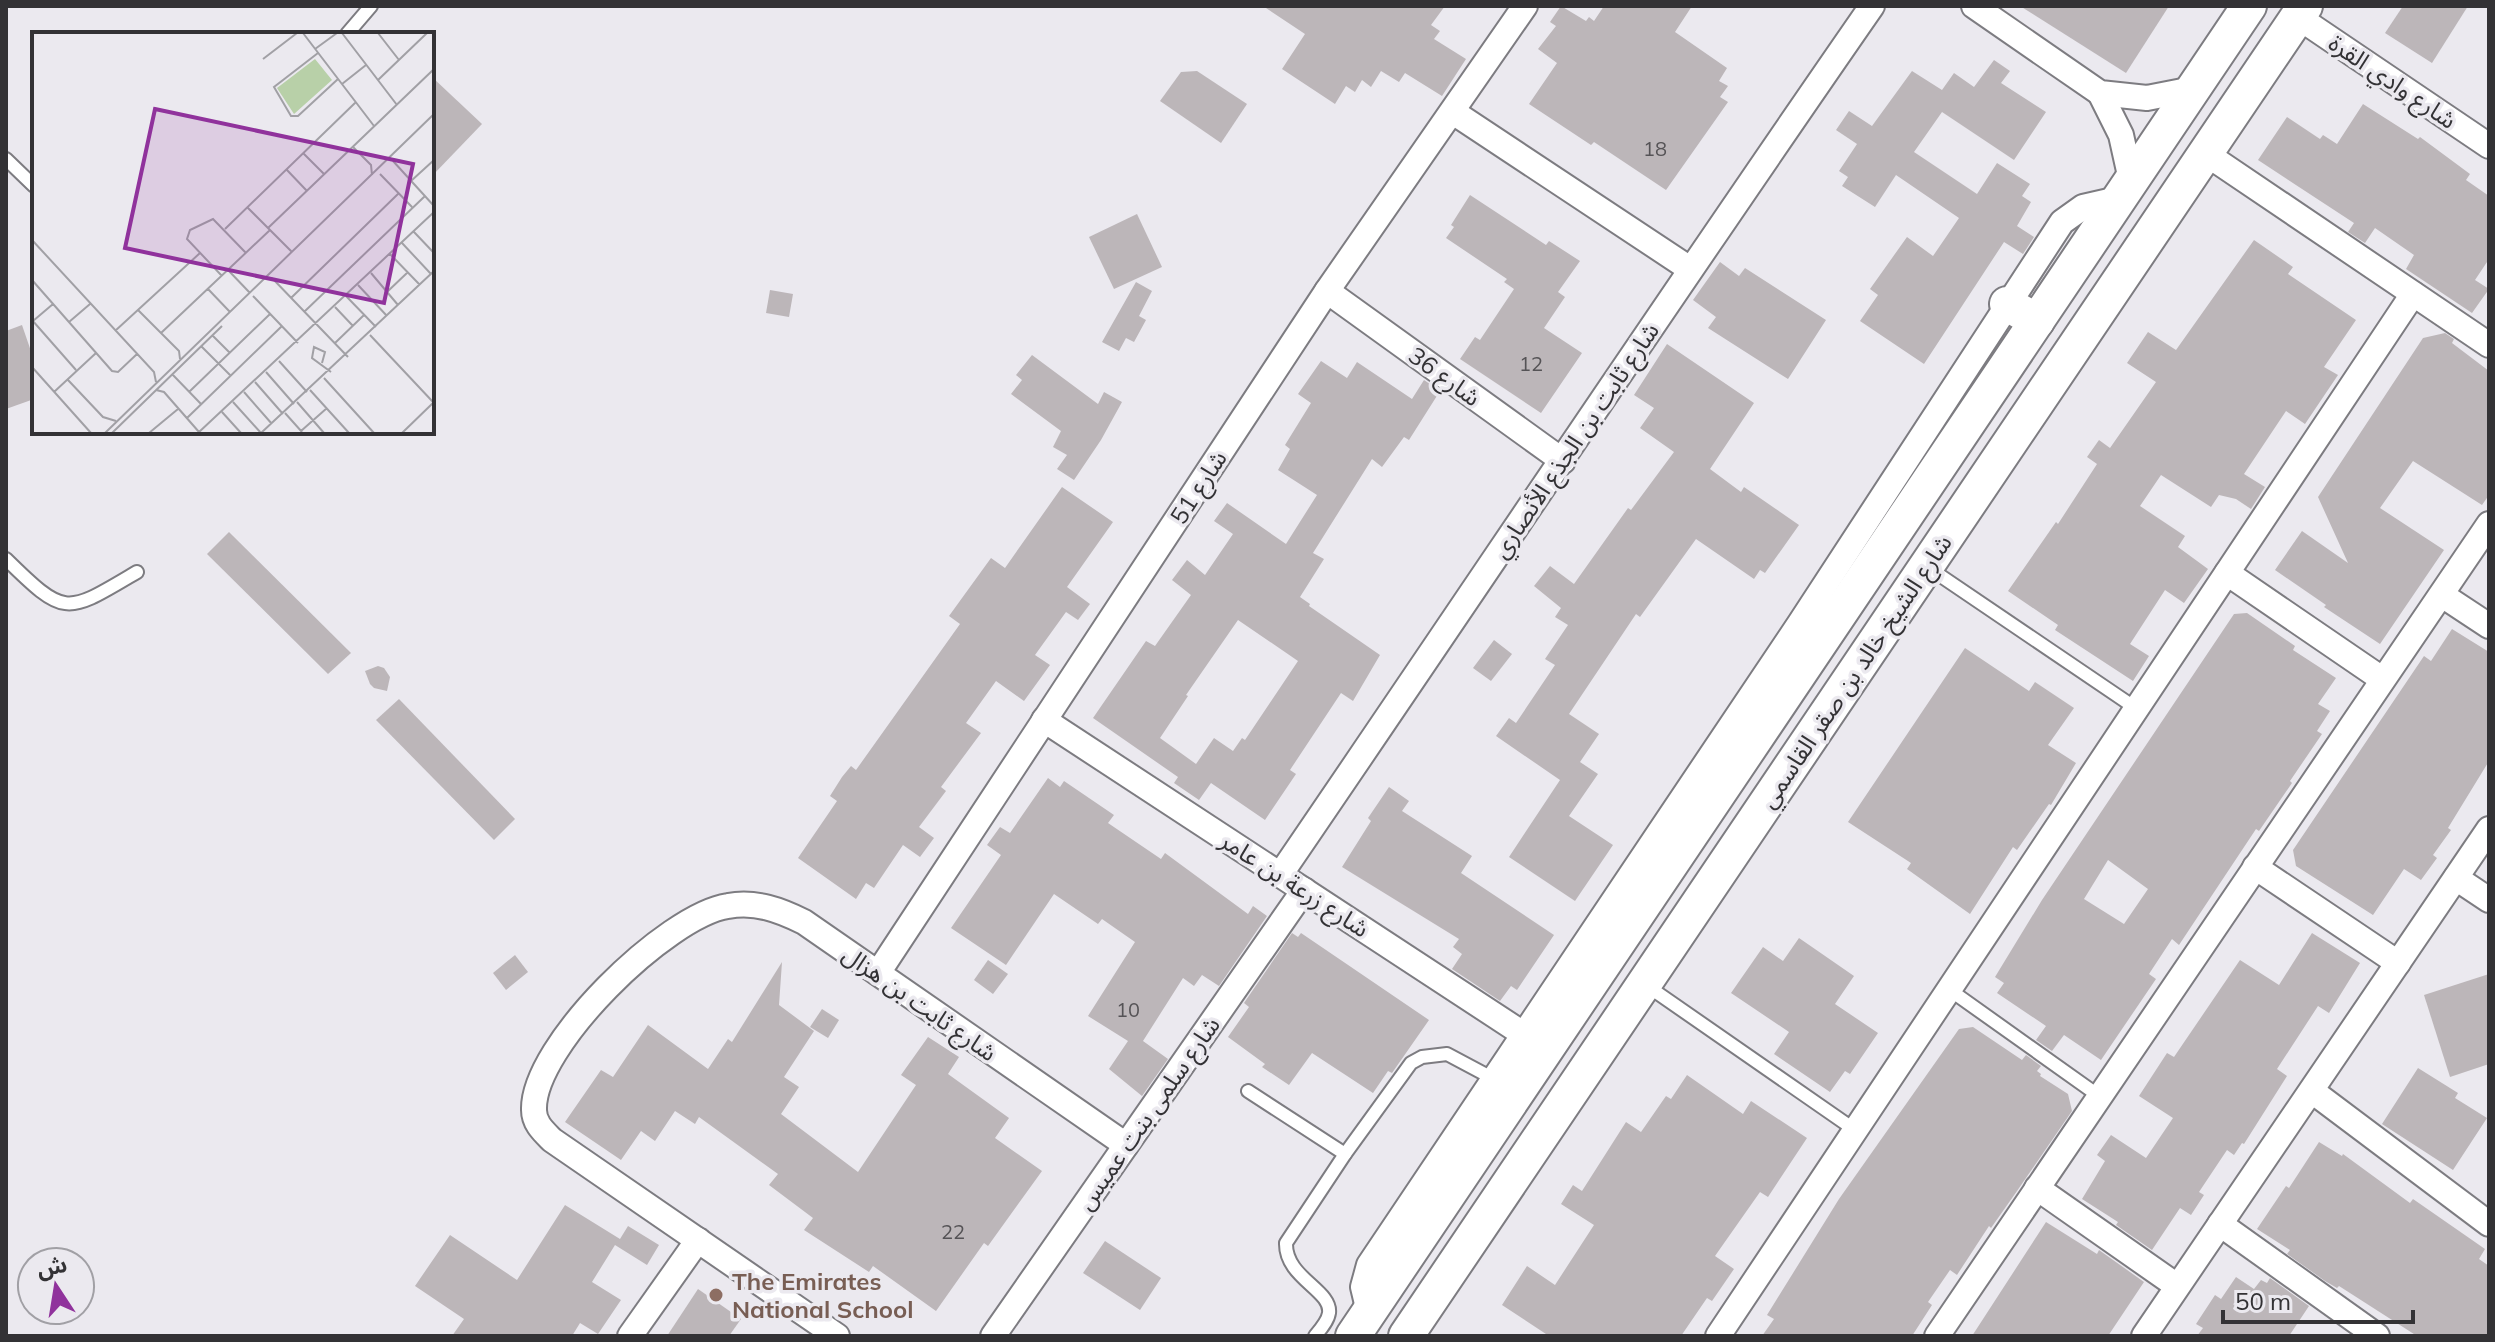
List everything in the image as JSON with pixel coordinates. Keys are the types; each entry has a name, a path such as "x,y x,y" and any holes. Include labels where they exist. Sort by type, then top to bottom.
{"main road":[{"name":"شارع الشيخ خالد بن صقر القاسمي","path":"1361,1324 1534,1042 2037,321 2249,6"},
{"name":"شارع الشيخ خالد بن صقر القاسمي","path":"1410,1335 2301,11"},
{"path":"2007,304 2037,321"}],"street":[{"name":"شارع 51","path":"878,973 1327,291 1525,6"},
{"name":"شارع ثابت بن الجذع الأنصاري","path":"1280,875 1872,6"},
{"path":"1974,6 2100,93 2147,98 2193,89"},
{"name":"شارع وادي القرة","path":"2301,11 2489,146"},
{"path":"1361,1324 1363,1287 1369,1265 1494,1079 1534,1042 1800,623 2062,222 2083,207 2124,190 2121,135 2100,93"},
{"path":"1453,112 1690,269"},
{"path":"2205,153 2489,345"},
{"name":"شارع 36","path":"1327,291 1563,461"},
{"path":"1718,1336 2413,294"},
{"path":"1937,1336 2489,524"},
{"path":"2227,573 2382,679"},
{"path":"2442,595 2489,626"},
{"name":"شارع زرعة بن عامر","path":"1044,720 1534,1042"},
{"path":"2144,1336 2489,829"},
{"path":"2255,867 2398,963"},
{"path":"2456,878 2489,900"},
{"name":"شارع سلمى بنت عميس","path":"993,1336 1304,890"},
{"name":"شارع ثابت بن هزال","path":"837,1336 552,1140 540,1128 534,1113 539,1083 582,1016 636,959 701,915 726,906 753,904 780,910 804,922 1126,1145"},
{"path":"2312,1091 2489,1224"},
{"path":"2037,1188 2177,1286"},
{"path":"2220,1224 2377,1336"},
{"path":"630,1336 698,1240"}],"lane":[{"path":"349,32 371,6"},
{"path":"6,159 32,184"},
{"path":"6,559 42,594 63,603 85,602 137,572"},
{"path":"1926,566 2137,709"},
{"path":"1644,983 1855,1130"},
{"path":"1950,990 2099,1096"},
{"path":"1315,1336 1328,1316 1328,1306 1289,1265 1285,1254 1286,1243 1345,1154 1402,1073 1422,1057 1447,1054 1494,1079"},
{"path":"1248,1091 1345,1154"}],"building":[{"path":"1263,6 1445,6 1431,25 1440,31 1434,39 1466,59 1442,96 1405,73 1399,82 1381,71 1371,87 1362,80 1355,92 1346,86 1335,104 1282,69 1305,34"},
{"path":"1561,6 1586,21 1589,17 1594,21 1604,6 1692,6 1675,32 1727,68 1719,81 1728,86 1720,97 1728,102 1666,190 1529,104 1557,63 1538,49 1556,26 1550,22"},
{"path":"2020,6 2169,6 2126,73"},
{"path":"2403,6 2468,6 2432,63 2385,33"},
{"path":"1994,60 2010,71 2001,83 2046,112 2014,160 1942,112 1914,152 1977,194 1997,163 2030,184 2022,196 2031,202 2017,226 2034,237 2023,254 2004,242 1924,364 1860,321 1878,295 1870,289 1907,237 1933,256 1959,218 1896,175 1875,207 1842,186 1848,177 1839,171 1857,144 1836,130 1849,111 1872,126 1912,71 1942,90 1954,73 1974,87"},
{"path":"1197,71 1247,104 1221,143 1160,101 1181,72"},
{"path":"434,79 482,124 434,174"},
{"path":"2363,104 2418,139 2420,137 2470,174 2466,180 2489,196 2489,259 2475,280 2489,289 2472,313 2406,269 2414,255 2375,228 2365,243 2348,232 2354,223 2258,160 2287,117 2320,139 2323,135 2337,144"},
{"path":"1470,195 1546,245 1549,241 1580,261 1558,292 1565,297 1544,328 1582,353 1541,413 1460,359 1475,337 1480,340 1514,289 1504,282 1507,279 1446,238"},
{"path":"1137,214 1162,267 1114,289 1089,237"},
{"path":"2254,240 2293,267 2288,274 2356,320 2324,367 2338,375 2305,424 2286,411 2244,474 2265,487 2251,509 2236,499 2219,495 2211,507 2161,475 2140,506 2185,536 2178,547 2208,569 2184,603 2165,590 2130,644 2149,656 2133,681 2055,630 2058,625 2008,591 2056,522 2058,524 2097,464 2087,457 2099,440 2110,448 2156,382 2127,363 2148,332 2176,350"},
{"path":"1720,262 1739,276 1745,268 1826,320 1788,379 1708,328 1716,317 1693,300"},
{"path":"1136,282 1152,291 1139,316 1146,320 1134,342 1126,338 1119,351 1102,342"},
{"path":"770,290 793,294 789,317 766,313"},
{"path":"22,325 32,354 32,400 6,409 6,331"},
{"path":"2445,333 2454,339 2452,343 2489,371 2489,495 2482,505 2413,461 2380,508 2444,550 2380,644 2275,570 2302,531 2348,563 2318,497 2423,338"},
{"path":"1667,344 1754,403 1710,469 1741,492 1744,487 1799,525 1765,573 1760,570 1754,579 1696,539 1640,617 1636,614 1569,714 1599,734 1580,762 1598,774 1569,816 1613,845 1575,901 1509,857 1560,780 1496,736 1509,718 1516,723 1555,665 1545,659 1568,625 1555,617 1561,608 1534,586 1550,566 1574,584 1628,508 1631,510 1674,452 1640,428 1654,408 1634,395"},
{"path":"1032,355 1098,404 1104,392 1122,402 1074,480 1057,469 1067,455 1053,447 1061,431 1011,394 1022,380 1016,375"},
{"path":"1321,361 1347,378 1357,362 1412,399 1424,380 1440,391 1409,440 1404,437 1382,467 1372,459 1313,553 1324,559 1300,597 1380,655 1353,701 1341,693 1290,770 1296,774 1265,820 1211,783 1199,800 1174,783 1178,777 1093,718 1146,641 1155,646 1191,595 1172,580 1187,560 1205,575 1233,534 1214,521 1227,503 1286,544 1317,495 1278,470 1290,449 1285,445 1311,403 1298,394","holes":["1238,620 1298,661 1245,740 1242,738 1233,751 1214,738 1196,764 1160,738"]},
{"path":"1062,487 1113,522 1067,587 1090,604 1078,620 1066,612 1035,655 1050,665 1024,701 996,681 966,723 981,733 941,787 946,791 919,827 934,838 920,857 903,845 874,888 866,883 856,899 798,858 837,801 830,796 842,777 851,766 856,770 960,624 949,616 991,558 1005,568"},
{"path":"229,532 351,653 328,674 207,554"},
{"path":"2247,613 2295,646 2293,650 2336,678 2318,704 2330,711 2317,731 2322,734 2290,781 2292,783 2259,831 2256,829 2179,945 2172,939 2149,974 2156,979 2101,1060 2064,1035 2052,1051 2036,1040 2046,1026 1997,993 2004,983 1995,977 2042,900 2234,614","holes":["2108,860 2148,889 2124,924 2084,899"]},
{"path":"2452,629 2489,652 2489,761 2448,828 2451,830 2433,855 2437,858 2421,880 2404,869 2373,915 2296,866 2293,850 2424,656 2431,661"},
{"path":"1494,640 1512,654 1491,681 1473,668"},
{"path":"1965,648 2029,691 2035,682 2074,708 2048,745 2076,763 2051,805 2017,850 2013,847 1970,914 1907,869 1911,863 1848,822"},
{"path":"378,666 384,668 390,677 387,691 374,688 365,671"},
{"path":"399,699 515,819 494,840 376,720"},
{"path":"1048,778 1060,787 1064,781 1114,815 1108,823 1161,859 1165,853 1248,914 1253,906 1267,916 1219,986 1202,975 1194,986 1183,978 1143,1041 1168,1059 1142,1096 1109,1069 1128,1041 1088,1016 1135,942 1102,919 1098,924 1054,894 1006,965 951,928 1001,855 987,845 1000,827 1010,833"},
{"path":"1389,787 1409,801 1402,811 1472,856 1461,873 1554,935 1517,990 1511,986 1500,1001 1452,969 1462,954 1453,947 1459,939 1342,867 1371,821 1368,818"},
{"path":"1292,933 1298,937 1301,933 1429,1020 1392,1073 1388,1071 1373,1093 1312,1053 1289,1085 1262,1067 1265,1064 1228,1037 1249,1007 1244,1003"},
{"path":"2312,933 2360,963 2329,1013 2318,1006 2277,1069 2287,1076 2244,1144 2234,1155 2227,1150 2199,1192 2204,1195 2191,1215 2180,1208 2152,1250 2116,1225 2118,1222 2082,1199 2105,1161 2097,1155 2111,1135 2146,1158 2173,1118 2139,1096 2167,1053 2174,1057 2240,960 2279,985"},
{"path":"1799,938 1854,976 1835,1004 1878,1033 1850,1074 1845,1071 1830,1092 1774,1054 1789,1032 1731,993 1763,947 1783,961"},
{"path":"515,955 528,972 506,990 493,973"},
{"path":"988,960 1008,974 993,994 974,980"},
{"path":"782,962 779,1005 814,1031 784,1077 799,1087 781,1114 858,1172 916,1085 901,1075 928,1037 959,1057 948,1074 1009,1118 995,1138 1042,1171 988,1246 984,1243 936,1311 873,1266 869,1272 804,1230 813,1218 769,1185 778,1174 699,1117 695,1124 675,1111 655,1141 641,1131 621,1160 565,1122 601,1070 613,1077 648,1025 708,1069 728,1039 732,1042"},
{"path":"2489,974 2489,1064 2450,1077 2424,995"},
{"path":"822,1009 839,1020 828,1038 810,1027"},
{"path":"1973,1027 2022,1060 2026,1055 2041,1066 2037,1071 2040,1076 2068,1094 2072,1111 1957,1275 1950,1270 1928,1302 1932,1305 1912,1336 1762,1336 1774,1319 1767,1315 1839,1199 1959,1029"},
{"path":"2418,1068 2458,1093 2455,1098 2487,1118 2453,1170 2382,1124"},
{"path":"1687,1075 1743,1114 1751,1101 1807,1138 1768,1197 1760,1192 1715,1256 1734,1269 1712,1301 1707,1298 1681,1336 1549,1336 1502,1305 1527,1266 1555,1285 1594,1225 1561,1204 1573,1185 1582,1191 1626,1122 1641,1132 1666,1096 1671,1099"},
{"path":"2319,1142 2343,1154 2410,1203 2413,1199 2485,1249 2479,1259 2489,1266 2489,1336 2417,1336 2339,1286 2337,1288 2325,1281 2287,1254 2290,1250 2257,1229"},
{"path":"565,1205 620,1239 628,1226 659,1245 647,1265 615,1245 592,1282 621,1300 598,1334 580,1323 572,1336 452,1336 464,1319 415,1286 450,1235 517,1280"},
{"path":"2046,1222 2097,1254 2099,1250 2144,1282 2108,1336 1972,1336"},
{"path":"1105,1241 1161,1278 1140,1310 1083,1273"},
{"path":"2236,1277 2254,1289 2261,1280 2267,1283 2270,1278 2309,1306 2289,1336 2197,1336 2203,1328 2196,1324 2215,1295 2221,1299"},
{"path":"698,1289 741,1319 729,1336 667,1336"}],"place":[{"name":"The Emirates National School","path":"716,1295"}]}
